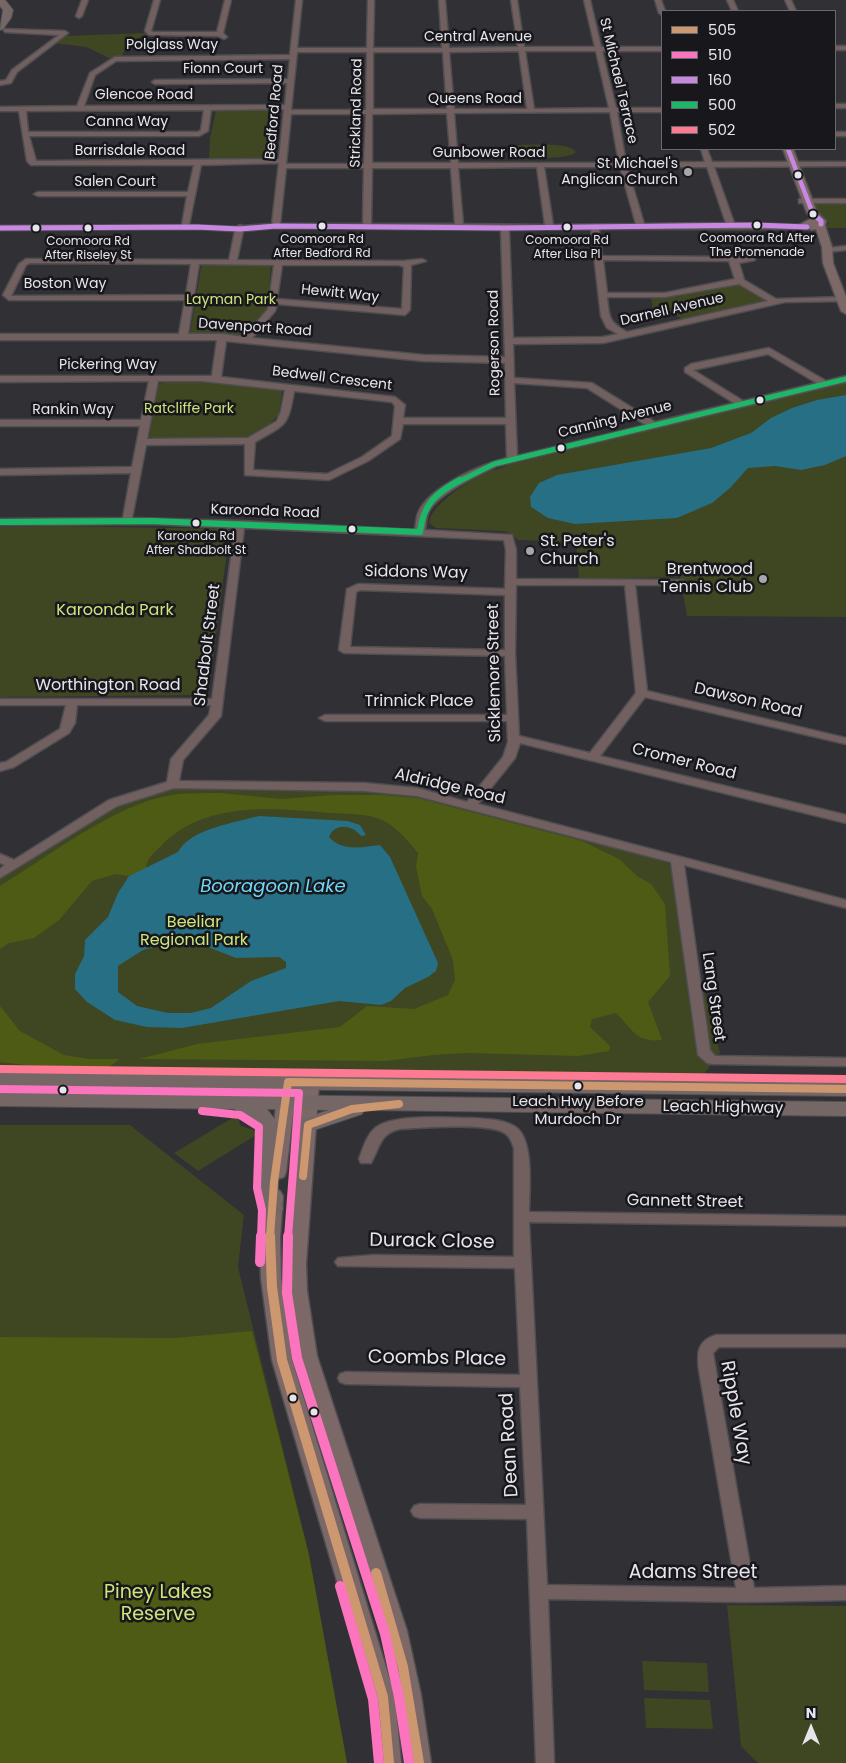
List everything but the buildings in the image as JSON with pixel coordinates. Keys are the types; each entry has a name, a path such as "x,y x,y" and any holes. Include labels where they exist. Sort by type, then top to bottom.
{"highway":[{"path":"0,0 8,10 1,29"},
{"name":"Leach Highway","path":"0,1079 310,1093 514,1096 846,1108"},
{"name":"Leach Highway","path":"310,1093 374,1104 514,1096 846,1089"},
{"name":"Leach Highway","path":"0,1099 237,1102 287,1092"},
{"path":"237,1102 258,1112 267,1121 270,1128 268,1188 272,1209"},
{"path":"308,1125 324,1118 374,1104"}],"main road":[{"path":"785,150 792,164"},
{"path":"788,150 805,201 812,213 822,222 811,225"},
{"path":"811,225 834,248 828,263"},
{"path":"811,225 846,311"},
{"path":"287,1092 272,1209 270,1264 282,1360 383,1697 388,1763"},
{"path":"310,1093 296,1264 300,1322 307,1356 395,1631 409,1695 419,1763"}],"street":[{"path":"79,16 85,0"},
{"path":"157,0 148,31 151,34 222,35 228,0"},
{"name":"Bedford Road","path":"276,226 299,0"},
{"name":"Strickland Road","path":"367,226 371,0"},
{"path":"442,0 459,226"},
{"path":"514,0 531,111"},
{"name":"St Michael Terrace","path":"587,0 613,111 623,165 640,225"},
{"path":"0,83 9,82 14,71 65,34 1,29"},
{"name":"Central Avenue","path":"294,54 370,50 661,49"},
{"name":"Polglass Way","path":"80,108 90,76 115,58 294,54"},
{"name":"Fionn Court","path":"155,82 291,82"},
{"path":"836,105 846,106"},
{"name":"Glencoe Road","path":"0,109 208,107 288,109"},
{"name":"Canna Way","path":"25,134 199,134 204,131 208,107"},
{"name":"Barrisdale Road","path":"22,108 25,134 31,160 34,163 283,163"},
{"name":"Queens Road","path":"288,109 369,112 661,110"},
{"path":"704,150 731,225"},
{"path":"185,227 198,163"},
{"name":"Gunbower Road","path":"283,163 368,166 846,164"},
{"path":"540,165 550,226"},
{"name":"Salen Court","path":"38,194 192,194"},
{"path":"805,201 846,201"},
{"path":"1,228 811,225"},
{"path":"595,226 607,323 626,335"},
{"name":"Rogerson Road","path":"505,227 512,459"},
{"path":"233,260 240,228"},
{"path":"598,258 722,259 734,261 752,258"},
{"name":"Boston Way","path":"190,297 9,298 7,295 23,264 29,262 233,260"},
{"name":"Hewitt Way","path":"233,260 406,263 422,261"},
{"path":"182,337 196,261"},
{"path":"734,261 740,281 774,302"},
{"path":"247,339 272,309 278,262"},
{"path":"402,313 406,310 407,303 406,263"},
{"path":"603,295 665,295 740,281"},
{"name":"Darnell Avenue","path":"509,341 579,342 626,335 774,302 842,299"},
{"name":"Hewitt Way","path":"274,301 402,313 413,316"},
{"name":"Davenport Road","path":"0,337 222,337 423,358 508,360"},
{"path":"216,379 222,337"},
{"path":"741,404 688,370 691,367 769,351 825,384"},
{"path":"128,521 154,378"},
{"name":"Pickering Way","path":"0,379 216,379"},
{"name":"Bedwell Crescent","path":"216,379 395,400 400,406 399,421"},
{"name":"Canning Avenue","path":"420,532 426,508 437,498 485,468 512,459 846,379"},
{"path":"510,380 589,384 654,425"},
{"path":"143,442 250,441 281,423 286,411 290,388"},
{"path":"250,441 245,475 328,477 336,475 391,442 397,437 399,421 510,421"},
{"name":"Rankin Way","path":"0,423 146,423"},
{"path":"0,472 137,470"},
{"name":"Karoonda Road","path":"0,522 128,521 499,534"},
{"name":"Shadbolt Street","path":"173,784 177,759 215,716 240,524"},
{"name":"Sicklemore Street","path":"470,806 509,758 514,738 510,653 510,540 508,537 499,534"},
{"path":"593,757 642,693 630,582"},
{"name":"Siddons Way","path":"510,653 341,652 351,592 358,587 510,587 679,582"},
{"name":"Dawson Road","path":"642,693 846,741"},
{"name":"Worthington Road","path":"0,702 217,702"},
{"path":"0,767 10,765 65,731 69,723 72,702"},
{"name":"Trinnick Place","path":"325,718 512,718"},
{"name":"Cromer Road","path":"514,738 846,819"},
{"name":"Aldridge Road","path":"0,874 114,803 173,784 379,788 417,792 677,862 846,904"},
{"path":"0,858 14,865"},
{"name":"Lang Street","path":"677,862 702,1048 712,1060 846,1062"},
{"name":"Dean Road","path":"366,1159 379,1131 386,1126 400,1124 487,1124 509,1129 518,1138 521,1148 522,1263 539,1592 545,1763"},
{"name":"Gannett Street","path":"523,1217 846,1221"},
{"name":"Durack Close","path":"343,1262 374,1260 522,1263"},
{"name":"Ripple Way","path":"746,1595 705,1353 708,1346 716,1341 846,1341"},
{"name":"Coombs Place","path":"346,1378 528,1381"},
{"path":"420,1510 535,1512"},
{"name":"Adams Street","path":"539,1592 746,1595 846,1593"}],"green space":[{"path":"145,33 149,35 140,37 132,42 122,57 109,58 86,47 54,43 64,36"},
{"path":"279,109 276,160 209,162 210,138 216,110"},
{"path":"521,145 559,145 576,152 563,157 542,158 520,156 507,151 510,147"},
{"path":"846,203 846,228 825,228 829,223 819,215 815,204"},
{"name":"Layman Park","path":"207,264 271,265 268,308 246,335 190,334 201,267"},
{"path":"740,282 767,300 681,319 671,311 653,311 651,297 675,297"},
{"name":"Ratcliffe Park","path":"167,381 205,381 279,389 282,392 279,415 260,433 249,437 158,439 149,437 151,416 159,384"},
{"path":"846,383 846,617 687,616 680,577 579,579 576,542 518,540 508,532 436,528 429,523 431,516 437,508 453,492 490,471"},
{"name":"Karoonda Park","path":"0,527 230,529 208,695 0,697"},
{"name":"Beeliar Regional Park","path":"181,788 377,791 417,795 668,862 676,876 720,1053 701,1078 666,1080 0,1073 0,879 114,805 165,790"},
{"path":"221,793 281,799 333,795 381,795 417,798 582,841 619,859 637,876 651,884 665,904 670,976 648,1002 662,1040 640,1037 616,1013 592,1019 590,1027 610,1046 609,1051 578,1056 467,1053 385,1061 139,1059 197,1044 340,1027 367,1006 414,1009 448,995 455,980 453,960 432,909 422,896 416,867 418,853 402,834 392,826 376,818 356,814 262,809 217,815 196,822 177,832 160,847 149,859 146,868 129,876 116,874 92,881 59,920 34,938 9,943 0,949 0,886 86,831 133,807 156,798 179,794"},
{"path":"0,1006 20,1031 64,1055 89,1059 120,1059 107,1068 42,1067 0,1062"},
{"path":"237,1115 241,1115 239,1122 241,1126 257,1131 258,1134 198,1171 174,1153"},
{"name":"Piney Lakes Reserve","path":"0,1125 130,1125 244,1215 238,1267 309,1555 347,1763 0,1763"},
{"name":"Piney Lakes Reserve","path":"252,1331 309,1555 347,1763 0,1763 0,1337 175,1338"},
{"path":"727,1605 846,1606 846,1763 758,1763 741,1746"},
{"path":"642,1661 707,1663 709,1692 644,1690"},
{"path":"644,1698 710,1700 713,1729 646,1728"}],"water":[{"path":"846,395 846,456 825,465 801,470 775,466 748,468 730,488 712,503 677,518 575,524 548,518 531,507 530,497 539,483 557,475 711,448 751,433 771,418 792,408 817,400"},
{"name":"Booragoon Lake","path":"259,816 348,821 360,825 366,835 361,836 353,829 340,827 335,829 329,837 334,842 346,847 380,845 390,857 438,963 436,971 405,988 391,1001 381,1005 339,1001 182,1028 147,1027 115,1020 87,1002 75,989 75,974 84,956 85,940 108,917 118,893 129,876 178,852 184,844 202,832","holes":["175,941 203,945 236,958 279,957 286,962 286,968 251,981 211,1008 191,1013 168,1013 137,1006 118,992 118,966 143,950"]}],"transit line":[{"name":"160","path":"788,150 812,213 821,221 821,224"},
{"name":"160","path":"0,228 197,227 240,229 276,226 505,228 756,225 807,227"},
{"name":"500","path":"420,532 425,509 431,501 456,482 494,464 846,379"},
{"name":"500","path":"0,522 152,521 420,532"},
{"name":"502","path":"0,1069 846,1079"},
{"name":"505","path":"389,1763 383,1697 282,1360 277,1331 270,1272 270,1242 272,1202 288,1082 846,1089"},
{"name":"510","path":"0,1089 299,1093 286,1264 287,1293 297,1358 385,1634 399,1697 409,1763"},
{"name":"505","path":"303,1176 308,1125 352,1109 399,1104"},
{"name":"510","path":"202,1111 233,1113 247,1117 259,1127 257,1188 262,1210 260,1262"},
{"name":"505","path":"376,1573 403,1667 419,1763"},
{"name":"510","path":"340,1586 373,1699 379,1763"}],"place":[{"name":"St Michael's Anglican Church","path":"688,172"},
{"name":"Coomoora Rd After The Promenade","path":"757,225"},
{"name":"Coomoora Rd After Bedford Rd","path":"322,226"},
{"name":"Coomoora Rd After Lisa Pl","path":"567,227"},
{"name":"Coomoora Rd After Riseley St","path":"88,228"},
{"name":"Karoonda Rd After Shadbolt St","path":"196,523"},
{"name":"St. Peter's Church","path":"530,551"},
{"name":"Brentwood Tennis Club","path":"763,579"},
{"name":"Leach Hwy Before Murdoch Dr","path":"578,1086"}]}
